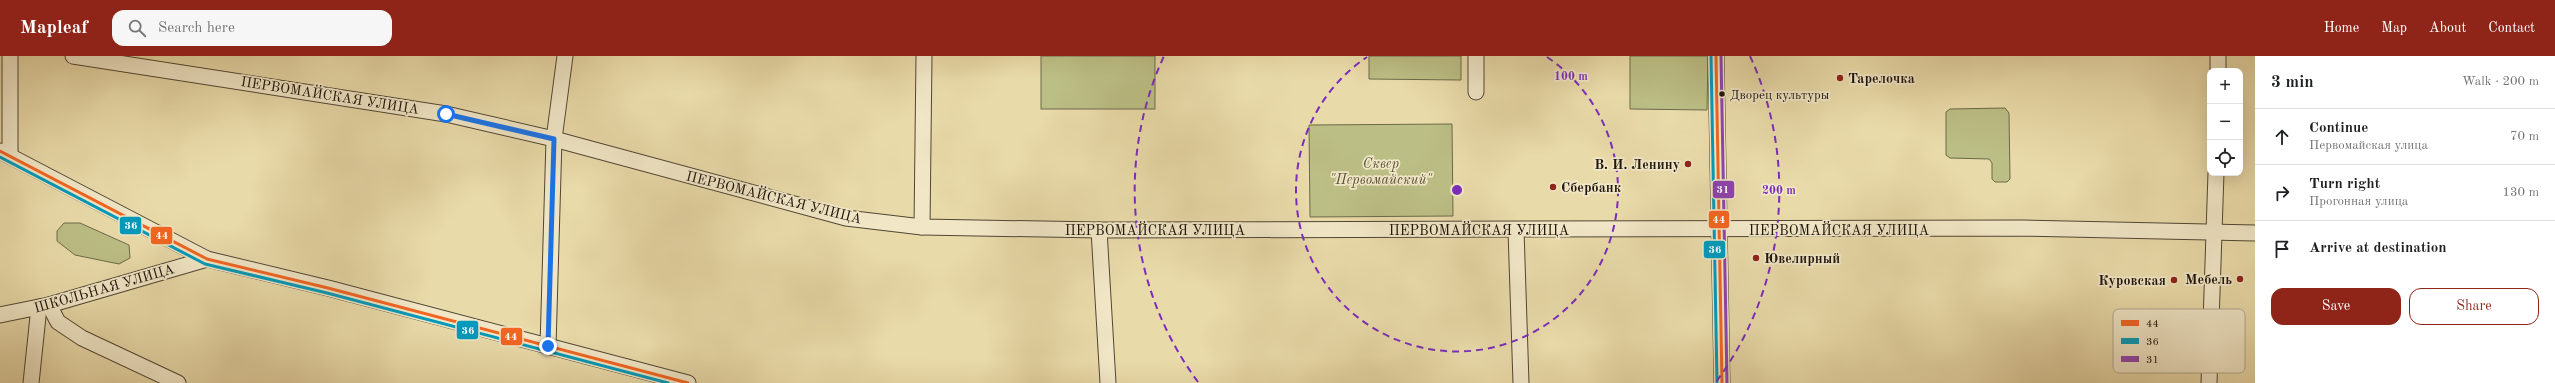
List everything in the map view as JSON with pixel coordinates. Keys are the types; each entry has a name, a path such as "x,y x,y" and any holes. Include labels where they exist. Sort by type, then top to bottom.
{"street":[{"path":"10,56 5,154 207,259 332,289 688,383"},
{"name":"ПЕРВОМАЙСКАЯ УЛИЦА","path":"73,56 121,59 446,114 554,139 846,218 922,227 1099,230 1721,230 2022,228 2255,232"},
{"path":"548,346 554,139 565,56"},
{"path":"922,227 924,56"},
{"path":"1476,56 1476,92"},
{"path":"1716,56 1721,230 1722,383"},
{"path":"2218,56 2218,68"},
{"path":"2212,309 2216,232 2216,176"},
{"path":"1099,230 1108,383"},
{"path":"1516,230 1521,383"},
{"name":"ШКОЛЬНАЯ УЛИЦА","path":"0,315 44,306 207,259"},
{"path":"31,383 44,306"},
{"path":"44,306 58,322 82,338 178,383"},
{"path":"2209,373 2209,383"}],"green space":[{"path":"1041,56 1155,56 1155,109 1041,109"},
{"path":"1369,56 1461,56 1461,80 1369,79"},
{"path":"1630,56 1708,56 1707,110 1630,109"},
{"path":"2005,108 2009,113 2010,179 2007,182 1995,182 1992,179 1992,163 1989,159 1950,158 1946,155 1946,112 1950,109"},
{"name":"Сквер \"Первомайский\"","path":"1452,124 1453,216 1310,217 1309,125"},
{"path":"64,223 80,223 129,245 130,258 119,264 75,255 57,241 57,231"}],"transit line":[{"name":"36","path":"1711,56 1717,383"},
{"name":"44","path":"1716,56 1722,383"},
{"name":"31","path":"1721,56 1727,383"},
{"name":"44","path":"0,151 207,259 328,288 688,383"},
{"name":"36","path":"0,157 205,264 327,293 668,383"}],"place":[{"name":"Тарелочка","path":"1840,78"},
{"name":"Дворец культуры","path":"1722,94"},
{"name":"В. И. Ленину","path":"1688,164"},
{"name":"Сбербанк","path":"1553,187"},
{"name":"Ювелирный","path":"1756,258"},
{"name":"Мебель","path":"2240,279"},
{"name":"Куровская","path":"2174,280"}],"route":[{"path":"446,114 554,139 548,346"}]}
